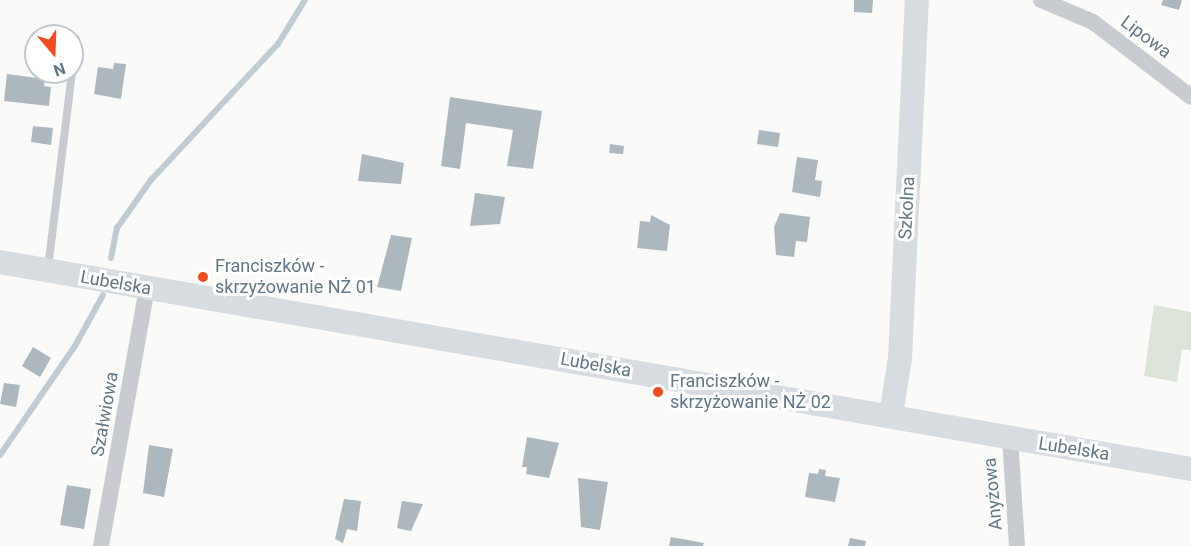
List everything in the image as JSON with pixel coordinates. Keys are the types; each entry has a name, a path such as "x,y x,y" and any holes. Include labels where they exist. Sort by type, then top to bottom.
{"main road":[{"name":"Szkolna","path":"891,415 900,358 917,0"},
{"name":"Lubelska","path":"0,262 891,415 1191,469"}],"street":[{"name":"Lipowa","path":"1041,0 1093,22 1191,97"},
{"name":"Szałwiowa","path":"101,546 147,289"},
{"name":"Anyżowa","path":"1010,438 1017,546"}],"lane":[{"path":"48,271 71,84"}],"shaded area":[{"path":"1154,305 1191,312 1191,350 1182,349 1177,382 1144,376"}],"building":[{"path":"854,0 873,0 872,13 854,12"},
{"path":"1163,0 1182,0 1179,10 1161,5"},
{"path":"114,63 126,64 121,99 94,94 98,67 113,69"},
{"path":"7,74 24,76 24,84 44,84 44,86 51,87 49,106 4,101"},
{"path":"450,97 542,111 533,169 507,166 513,130 466,123 460,169 441,166"},
{"path":"33,126 53,128 51,145 31,142"},
{"path":"759,130 780,133 778,147 757,144"},
{"path":"610,144 624,146 623,154 609,153"},
{"path":"362,154 404,163 401,184 358,181"},
{"path":"797,157 818,160 815,180 822,181 820,197 792,192"},
{"path":"475,193 505,197 500,224 470,226"},
{"path":"780,213 810,217 807,242 796,241 794,257 776,255 774,227"},
{"path":"651,215 670,225 667,251 637,248 640,221 650,222"},
{"path":"391,235 412,238 401,291 377,287"},
{"path":"33,347 51,358 40,377 22,366"},
{"path":"4,383 20,385 16,407 0,404"},
{"path":"527,437 559,443 549,478 526,474 527,467 522,467"},
{"path":"149,445 173,449 164,497 143,493"},
{"path":"819,469 826,470 825,476 840,478 835,502 805,497 809,473 818,474"},
{"path":"578,478 608,482 600,530 581,527"},
{"path":"67,485 91,489 84,529 60,525"},
{"path":"344,499 361,501 357,531 347,529 343,543 335,539"},
{"path":"402,501 423,504 411,531 397,528"},
{"path":"671,537 704,543 703,546 669,546"},
{"path":"850,538 866,541 865,546 848,546"}],"waterway":[{"path":"111,258 117,228 151,180 278,44 305,0"},
{"path":"0,455 75,346 103,295"}],"place":[{"name":"Franciszków - skrzyżowanie NŻ 01","path":"203,277"},
{"name":"Franciszków - skrzyżowanie NŻ 02","path":"658,392"}]}
